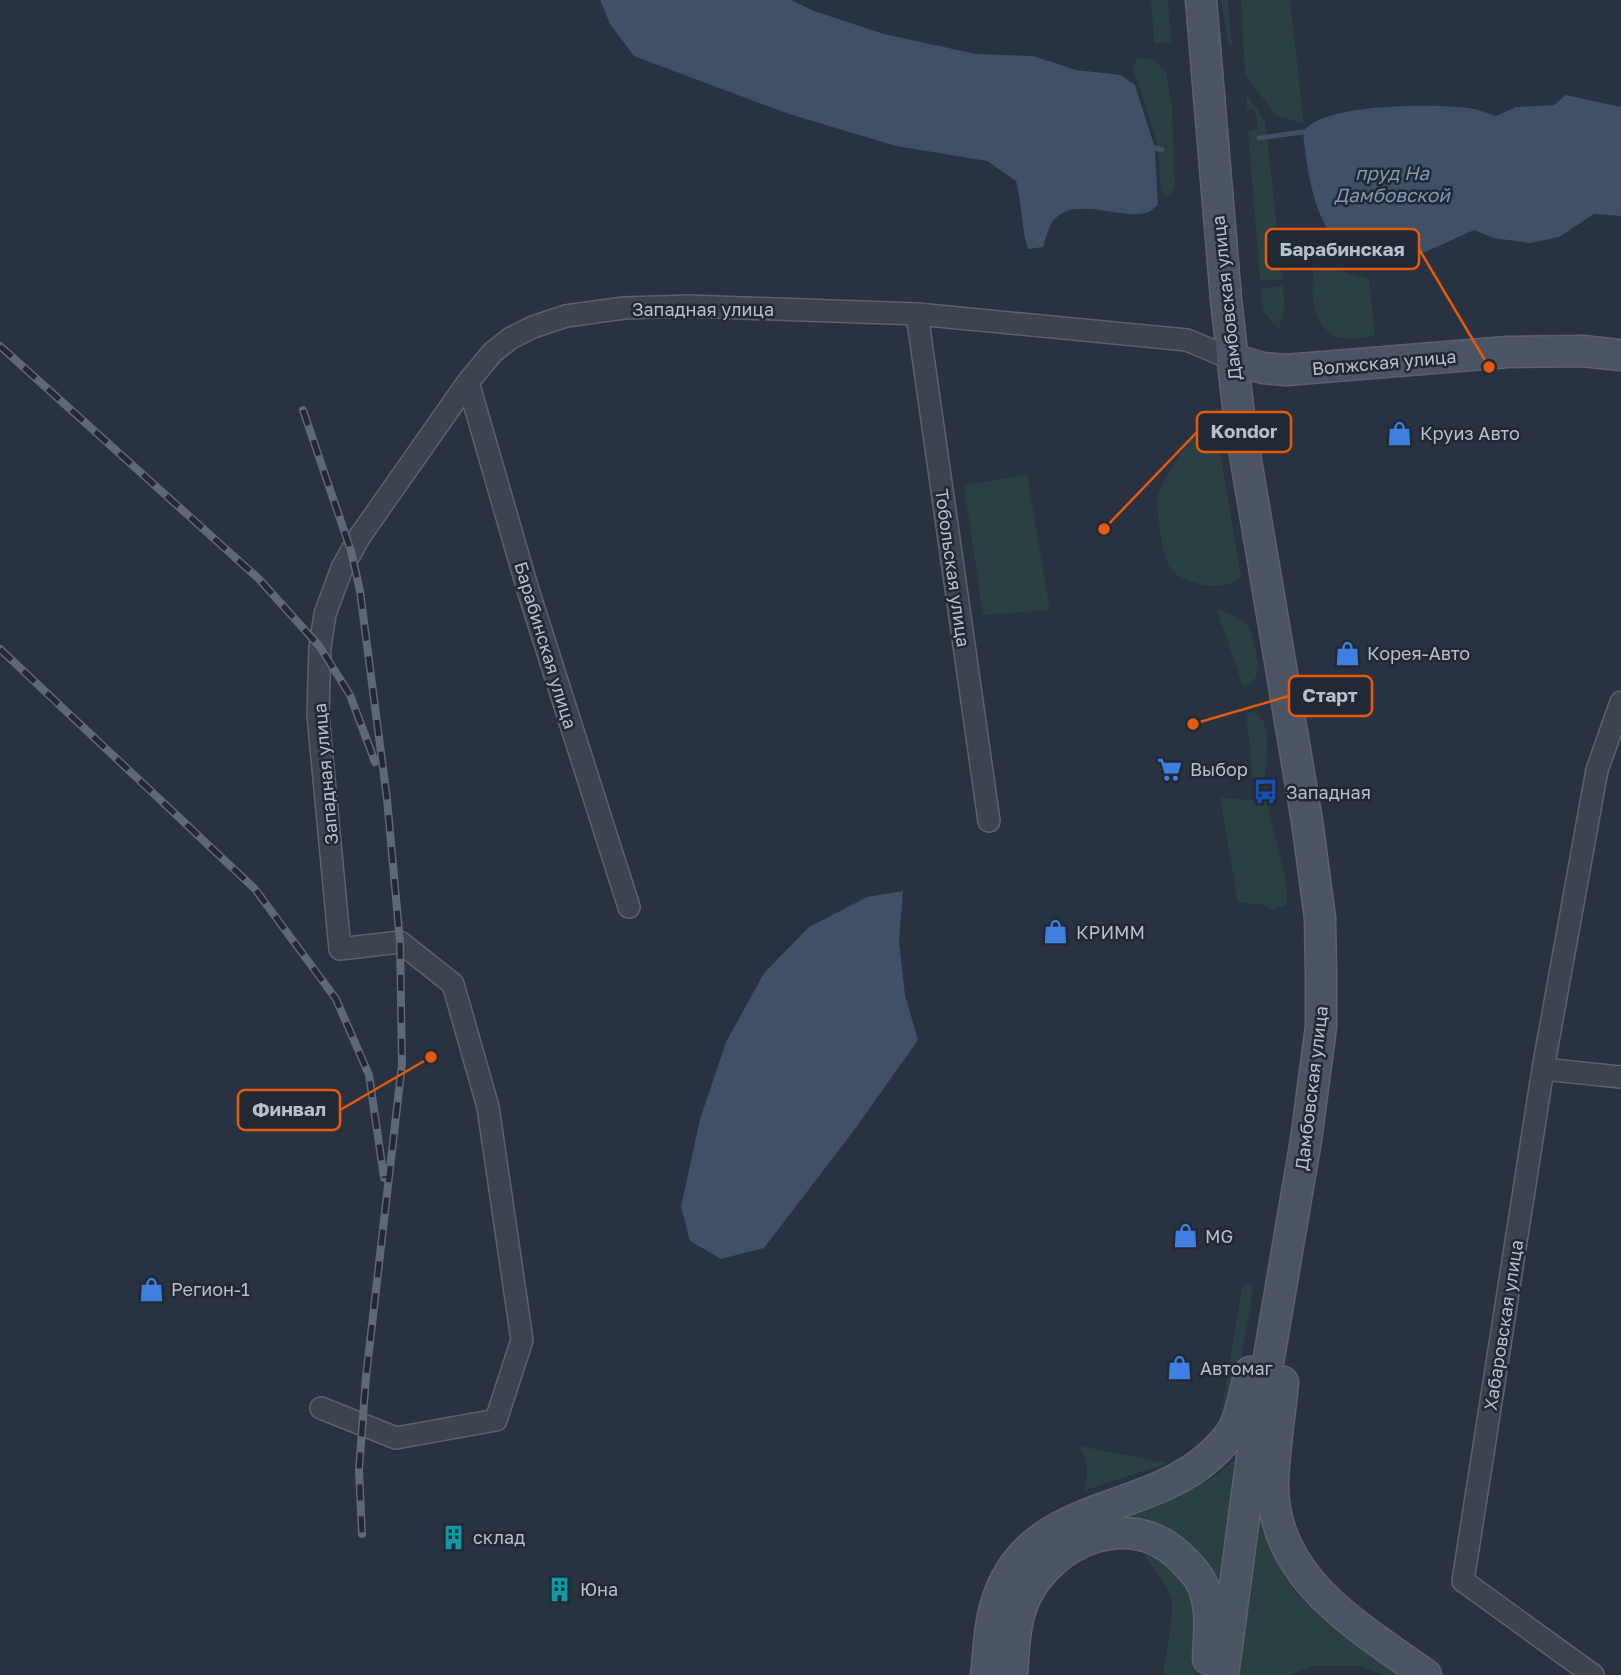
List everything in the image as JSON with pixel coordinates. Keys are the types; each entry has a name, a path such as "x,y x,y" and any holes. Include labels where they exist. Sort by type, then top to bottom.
{"main road":[{"name":"Дамбовская улица","path":"1201,0 1240,425 1307,821 1320,918 1321,1027 1306,1140 1252,1457 1223,1675"},
{"name":"Волжская улица","path":"1232,359 1263,368 1286,370 1508,352 1582,351 1621,355"},
{"path":"986,1675 997,1601 1029,1547 1055,1528 1093,1510 1165,1485 1202,1463 1220,1447 1234,1428 1256,1353 1279,1305"},
{"path":"1279,1305 1284,1373 1273,1484 1278,1522 1289,1554 1317,1592 1348,1619 1426,1675"},
{"path":"1012,1675 1016,1628 1025,1597 1040,1573 1062,1552 1090,1538 1120,1533 1148,1537 1169,1546 1202,1583 1210,1623 1207,1675"}],"street":[{"name":"Западная улица","path":"321,1408 396,1438 496,1420 522,1340 488,1107 453,984 400,942 340,949 318,715 320,647 325,614 351,551 468,382 493,352 511,338 533,327 566,316 624,308 688,306 917,314 1187,340 1232,359"},
{"name":"Тобольская улица","path":"917,314 989,821"},
{"name":"Барабинская улица","path":"468,382 528,590 629,907"},
{"name":"Хабаровская улица","path":"1593,1675 1463,1581 1543,1069 1597,771 1621,702"},
{"path":"1543,1069 1621,1077"}],"green space":[{"path":"1151,0 1168,0 1171,43 1154,43"},
{"path":"1221,0 1228,0 1232,47 1228,43"},
{"path":"1241,0 1290,0 1304,124 1276,116 1245,74"},
{"path":"1138,58 1152,59 1166,72 1172,109 1175,189 1167,196 1161,191 1157,142 1132,66"},
{"path":"1246,93 1265,121 1283,279 1260,281 1248,131 1258,129 1255,109 1247,109"},
{"path":"1318,248 1333,252 1341,271 1369,279 1375,336 1357,339 1334,337 1320,322 1313,294"},
{"path":"1283,286 1285,307 1279,329 1264,313 1260,289"},
{"path":"1201,422 1216,427 1241,577 1225,585 1204,585 1175,573 1166,560 1160,532 1160,490"},
{"path":"1027,474 1050,610 983,615 964,486"},
{"path":"1217,610 1240,619 1246,624 1251,635 1256,650 1257,673 1249,684 1243,687"},
{"path":"1253,712 1264,723 1266,732 1265,779 1259,780 1262,801 1267,801 1287,892 1287,905 1272,910 1264,905 1238,902 1220,798 1255,800 1246,713"},
{"path":"1246,1283 1251,1284 1253,1291 1233,1407 1219,1427 1242,1287"},
{"path":"1079,1446 1168,1463 1083,1491 1087,1468"},
{"path":"1237,1458 1218,1585 1106,1521 1181,1494 1215,1476"},
{"path":"1259,1512 1278,1565 1293,1588 1335,1630 1400,1675 1385,1675 1360,1666 1312,1666 1290,1675 1239,1675"},
{"path":"1140,1547 1164,1556 1196,1599 1201,1645 1198,1675 1163,1675 1171,1624 1171,1598 1165,1584"}],"water":[{"path":"600,0 791,0 814,11 884,34 976,54 1033,56 1076,70 1121,75 1135,85 1155,148 1158,205 1149,212 1139,214 1086,209 1062,213 1051,224 1043,247 1028,249 1016,181 987,161 896,146 789,114 634,56 610,24"},
{"name":"пруд На Дамбовской","path":"1566,95 1621,107 1621,216 1594,214 1559,237 1530,243 1494,238 1474,230 1412,257 1377,268 1362,270 1345,261 1335,237 1321,216 1310,180 1303,132 1314,122 1357,110 1411,106 1459,107 1496,116 1516,107 1554,105"},
{"path":"903,891 899,942 905,995 918,1040 855,1129 764,1248 721,1259 690,1241 681,1207 700,1119 726,1042 764,973 809,927 867,897"}],"waterway":[{"path":"1259,138 1303,132"},
{"path":"1155,148 1162,150"}],"railway":[{"path":"0,346 259,579 320,647 350,695 375,762"},
{"path":"303,410 351,551 360,591 387,799 400,942 402,1064 366,1377 359,1470 362,1534"},
{"path":"0,649 255,889 336,999 369,1075 384,1178"}],"place":[{"name":"Барабинская","path":"1489,367"},
{"name":"Круиз Авто","path":"1400,433"},
{"name":"Kondor","path":"1104,529"},
{"name":"Корея-Авто","path":"1347,653"},
{"name":"Старт","path":"1193,724"},
{"name":"Выбор","path":"1170,769"},
{"name":"Западная","path":"1266,792"},
{"name":"КРИММ","path":"1056,932"},
{"name":"Финвал","path":"431,1057"},
{"name":"MG","path":"1185,1236"},
{"name":"Регион-1","path":"151,1289"},
{"name":"Автомаг","path":"1180,1368"},
{"name":"склад","path":"453,1537"},
{"name":"Юна","path":"560,1589"}]}
